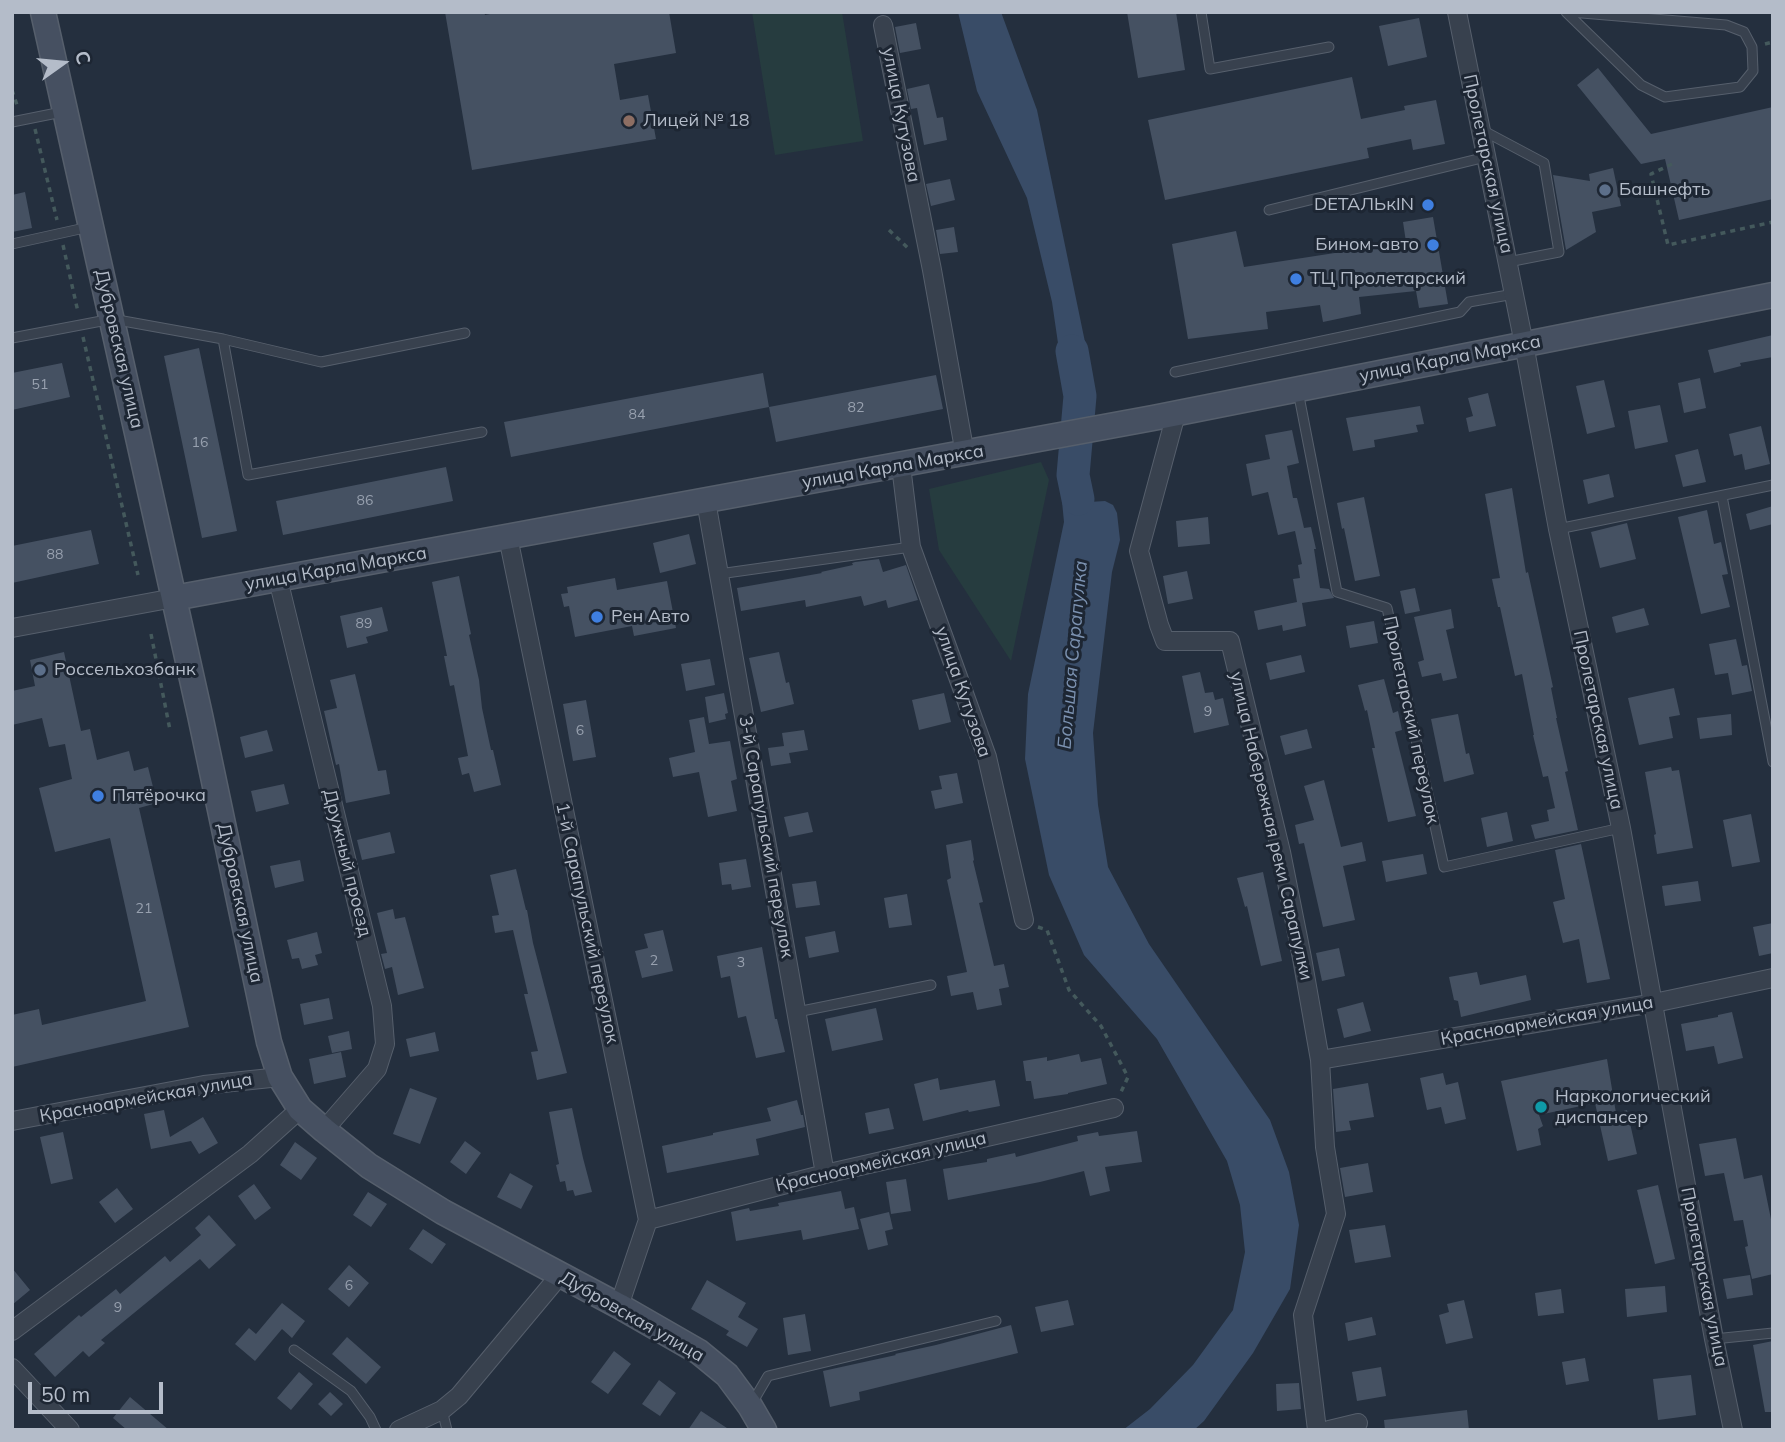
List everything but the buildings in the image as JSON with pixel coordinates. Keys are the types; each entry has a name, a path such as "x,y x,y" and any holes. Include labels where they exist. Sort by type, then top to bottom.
{"main road":[{"name":"Дубровская улица","path":"43,12 270,1042 280,1077 300,1109 369,1166 432,1205 699,1352 727,1375 764,1430"},
{"name":"улица Карла Маркса","path":"174,598 965,454 1773,295"}],"street":[{"name":"Пролетарская улица","path":"1457,12 1524,344 1558,529 1621,828 1733,1430"},
{"name":"улица Кутузова","path":"883,25 932,270 965,454"},
{"name":"улица Набережная реки Сарапулки","path":"1165,416 1139,551 1165,641 1230,641 1281,852 1320,1059 1325,1147 1336,1214 1303,1315 1317,1430"},
{"name":"улица Кутузова","path":"901,466 911,547 987,757 1024,920"},
{"name":"3-й Сарапульский переулок","path":"706,501 825,1174"},
{"name":"1-й Сарапульский переулок","path":"508,537 648,1220"},
{"name":"Дружный проезд","path":"278,579 382,1006 385,1044 377,1069 324,1130"},
{"name":"улица Карла Маркса","path":"12,628 174,598"},
{"name":"Красноармейская улица","path":"1320,1059 1654,1003 1773,978"},
{"name":"Красноармейская улица","path":"12,1121 204,1085 280,1077"},
{"name":"Красноармейская улица","path":"648,1220 825,1174 1114,1108"},
{"path":"12,1331 250,1154 300,1109"},
{"path":"619,1306 648,1220"},
{"path":"400,1430 442,1410 458,1396 560,1275"},
{"path":"12,1368 70,1430"},
{"path":"1329,1430 1357,1423"}],"lane":[{"path":"1201,12 1210,69 1329,47"},
{"path":"1568,12 1726,25 1744,33 1752,47 1753,71 1740,87 1665,97 1641,85 1568,12"},
{"path":"12,122 65,111"},
{"path":"1480,129 1544,163 1559,252 1507,262"},
{"path":"1269,211 1486,157"},
{"path":"12,244 91,227"},
{"path":"1175,372 1460,312 1469,302 1514,294"},
{"path":"12,338 112,318 321,362 465,334"},
{"path":"223,340 248,475 482,432"},
{"name":"Пролетарский переулок","path":"1298,389 1336,592 1387,608 1444,867 1621,828"},
{"path":"1558,529 1773,485"},
{"path":"1722,496 1773,762"},
{"path":"719,574 911,547"},
{"path":"797,1012 931,985"},
{"path":"750,1406 768,1376 996,1321"},
{"path":"1714,1339 1773,1333"},
{"path":"294,1350 351,1391 376,1430"},
{"path":"442,1410 447,1430"}],"path":[{"path":"1672,164 1651,174 1668,245 1773,222"},
{"path":"151,634 170,730"},
{"path":"1024,920 1046,930 1069,990 1101,1026 1128,1077 1114,1108"}],"green space":[{"path":"752,12 842,12 863,141 775,155"},
{"path":"1041,462 1049,480 1011,661 939,550 929,489"}],"water":[{"path":"958,12 1001,12 1037,110 1085,342 1091,394 1066,398 1052,302 1027,198 977,91"},
{"path":"1079,453 1084,472 1085,499 1089,502 1105,501 1113,505 1117,513 1120,540 1112,572 1093,733 1098,805 1108,867 1149,944 1270,1120 1289,1172 1299,1225 1290,1289 1253,1353 1204,1421 1194,1430 1123,1430 1150,1409 1193,1365 1233,1310 1245,1252 1240,1205 1227,1161 1157,1039 1084,955 1049,875 1025,759 1028,694 1064,522 1061,491 1064,457"}],"waterway":[{"name":"Большая Сарапулка","path":"1072,351 1080,396 1073,475 1078,499"}],"place":[{"name":"Лицей № 18","path":"629,121"},
{"name":"Башнефть","path":"1605,190"},
{"name":"DЕТАЛЬкIN","path":"1428,205"},
{"name":"Бином-авто","path":"1433,245"},
{"name":"ТЦ Пролетарский","path":"1296,279"},
{"name":"Рен Авто","path":"597,617"},
{"name":"Россельхозбанк","path":"40,670"},
{"name":"Пятёрочка","path":"98,796"},
{"name":"Наркологический диспансер","path":"1541,1107"}]}
